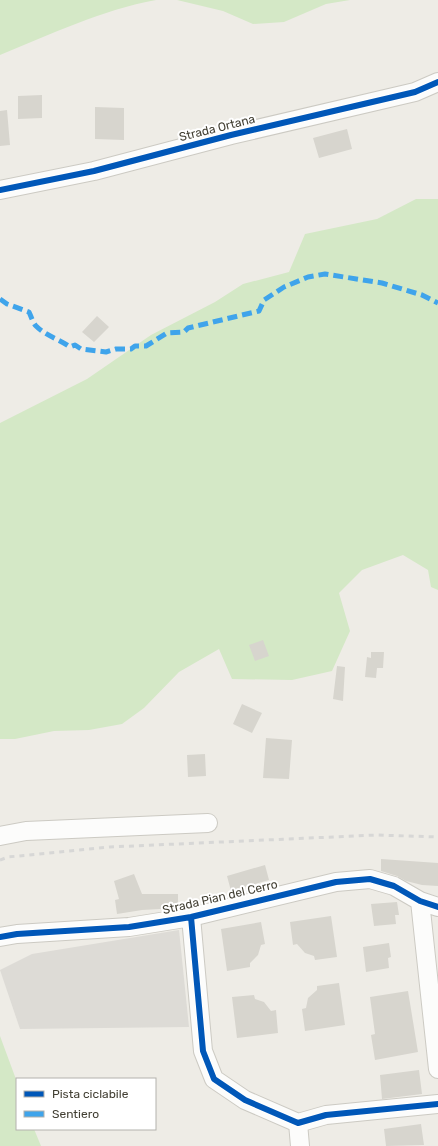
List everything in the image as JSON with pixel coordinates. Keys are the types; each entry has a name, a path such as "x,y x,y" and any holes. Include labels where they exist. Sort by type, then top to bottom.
{"street":[{"name":"Strada Ortana","path":"0,190 94,171 231,135 415,92 438,82"},
{"path":"0,836 26,831 208,823"},
{"name":"Strada Pian del Cerro","path":"0,937 17,934 129,927 191,917 336,882 370,880 394,886 420,901 438,907"},
{"path":"420,901 438,1069"},
{"path":"191,917 203,1051 214,1079 244,1100 298,1123 326,1115 438,1104"},
{"path":"298,1123 300,1146"}],"green space":[{"path":"0,0 156,0 136,4 96,16 0,55"},
{"path":"177,0 350,0 326,4 284,22 253,24 223,11"},
{"path":"416,199 438,199 438,590 431,587 428,570 403,555 362,570 339,593 350,631 332,671 292,680 232,679 219,649 179,672 144,708 122,724 89,730 54,731 15,739 0,739 0,423 87,379 151,335 215,302 243,284 289,272 305,234 377,219"},
{"path":"0,1036 16,1079 16,1130 34,1130 41,1146 0,1146"}],"shaded area":[{"path":"179,930 189,1027 20,1029 0,970 32,954"}],"building":[{"path":"42,95 42,118 18,119 18,96"},
{"path":"95,107 124,108 124,140 95,139"},
{"path":"7,110 10,145 0,146 0,111"},
{"path":"347,129 352,149 319,158 313,138"},
{"path":"97,316 109,327 94,342 82,332"},
{"path":"263,640 269,656 255,661 249,645"},
{"path":"371,652 384,652 383,668 377,668 376,678 365,677 367,657 371,658"},
{"path":"337,666 345,667 343,701 333,699"},
{"path":"242,704 262,713 252,733 233,724"},
{"path":"266,738 292,740 289,779 263,778"},
{"path":"205,754 206,776 188,777 187,755"},
{"path":"381,859 438,863 438,886 422,885 406,881 397,876 381,871"},
{"path":"265,865 269,880 231,891 227,876"},
{"path":"134,874 142,894 178,894 178,908 142,910 117,914 115,900 119,899 114,881"},
{"path":"397,902 399,915 395,915 396,924 374,926 371,904"},
{"path":"331,916 337,957 315,960 314,956 305,953 297,944 293,945 290,922"},
{"path":"261,922 265,944 261,945 258,955 250,963 250,967 227,971 221,929"},
{"path":"389,943 391,957 388,958 389,968 366,972 363,947"},
{"path":"339,983 345,1025 305,1031 302,1009 306,1008 308,998 317,990 317,986"},
{"path":"408,991 418,1052 375,1060 371,1035 375,1034 370,997"},
{"path":"254,995 255,999 264,1002 271,1011 276,1010 278,1033 237,1038 232,997"},
{"path":"419,1070 422,1094 382,1099 380,1075"},
{"path":"421,1124 424,1145 386,1146 384,1129"}],"railway":[{"path":"0,860 8,857 110,847 377,835 438,837"}],"marked path":[{"path":"0,299 7,304 29,312 36,326 48,335 70,347 75,345 81,349 106,352 116,349 131,349 135,346 146,346 167,333 184,332 188,328 259,311 264,300 284,287 308,277 325,274 382,283 422,295 438,303"}],"cycle path":[{"path":"0,190 94,171 231,135 415,92 438,82"},
{"path":"0,937 17,934 129,927 191,917 336,882 370,879 394,886 420,901 438,907"},
{"path":"191,917 203,1051 214,1079 245,1100 298,1123 326,1115 438,1104"}]}
